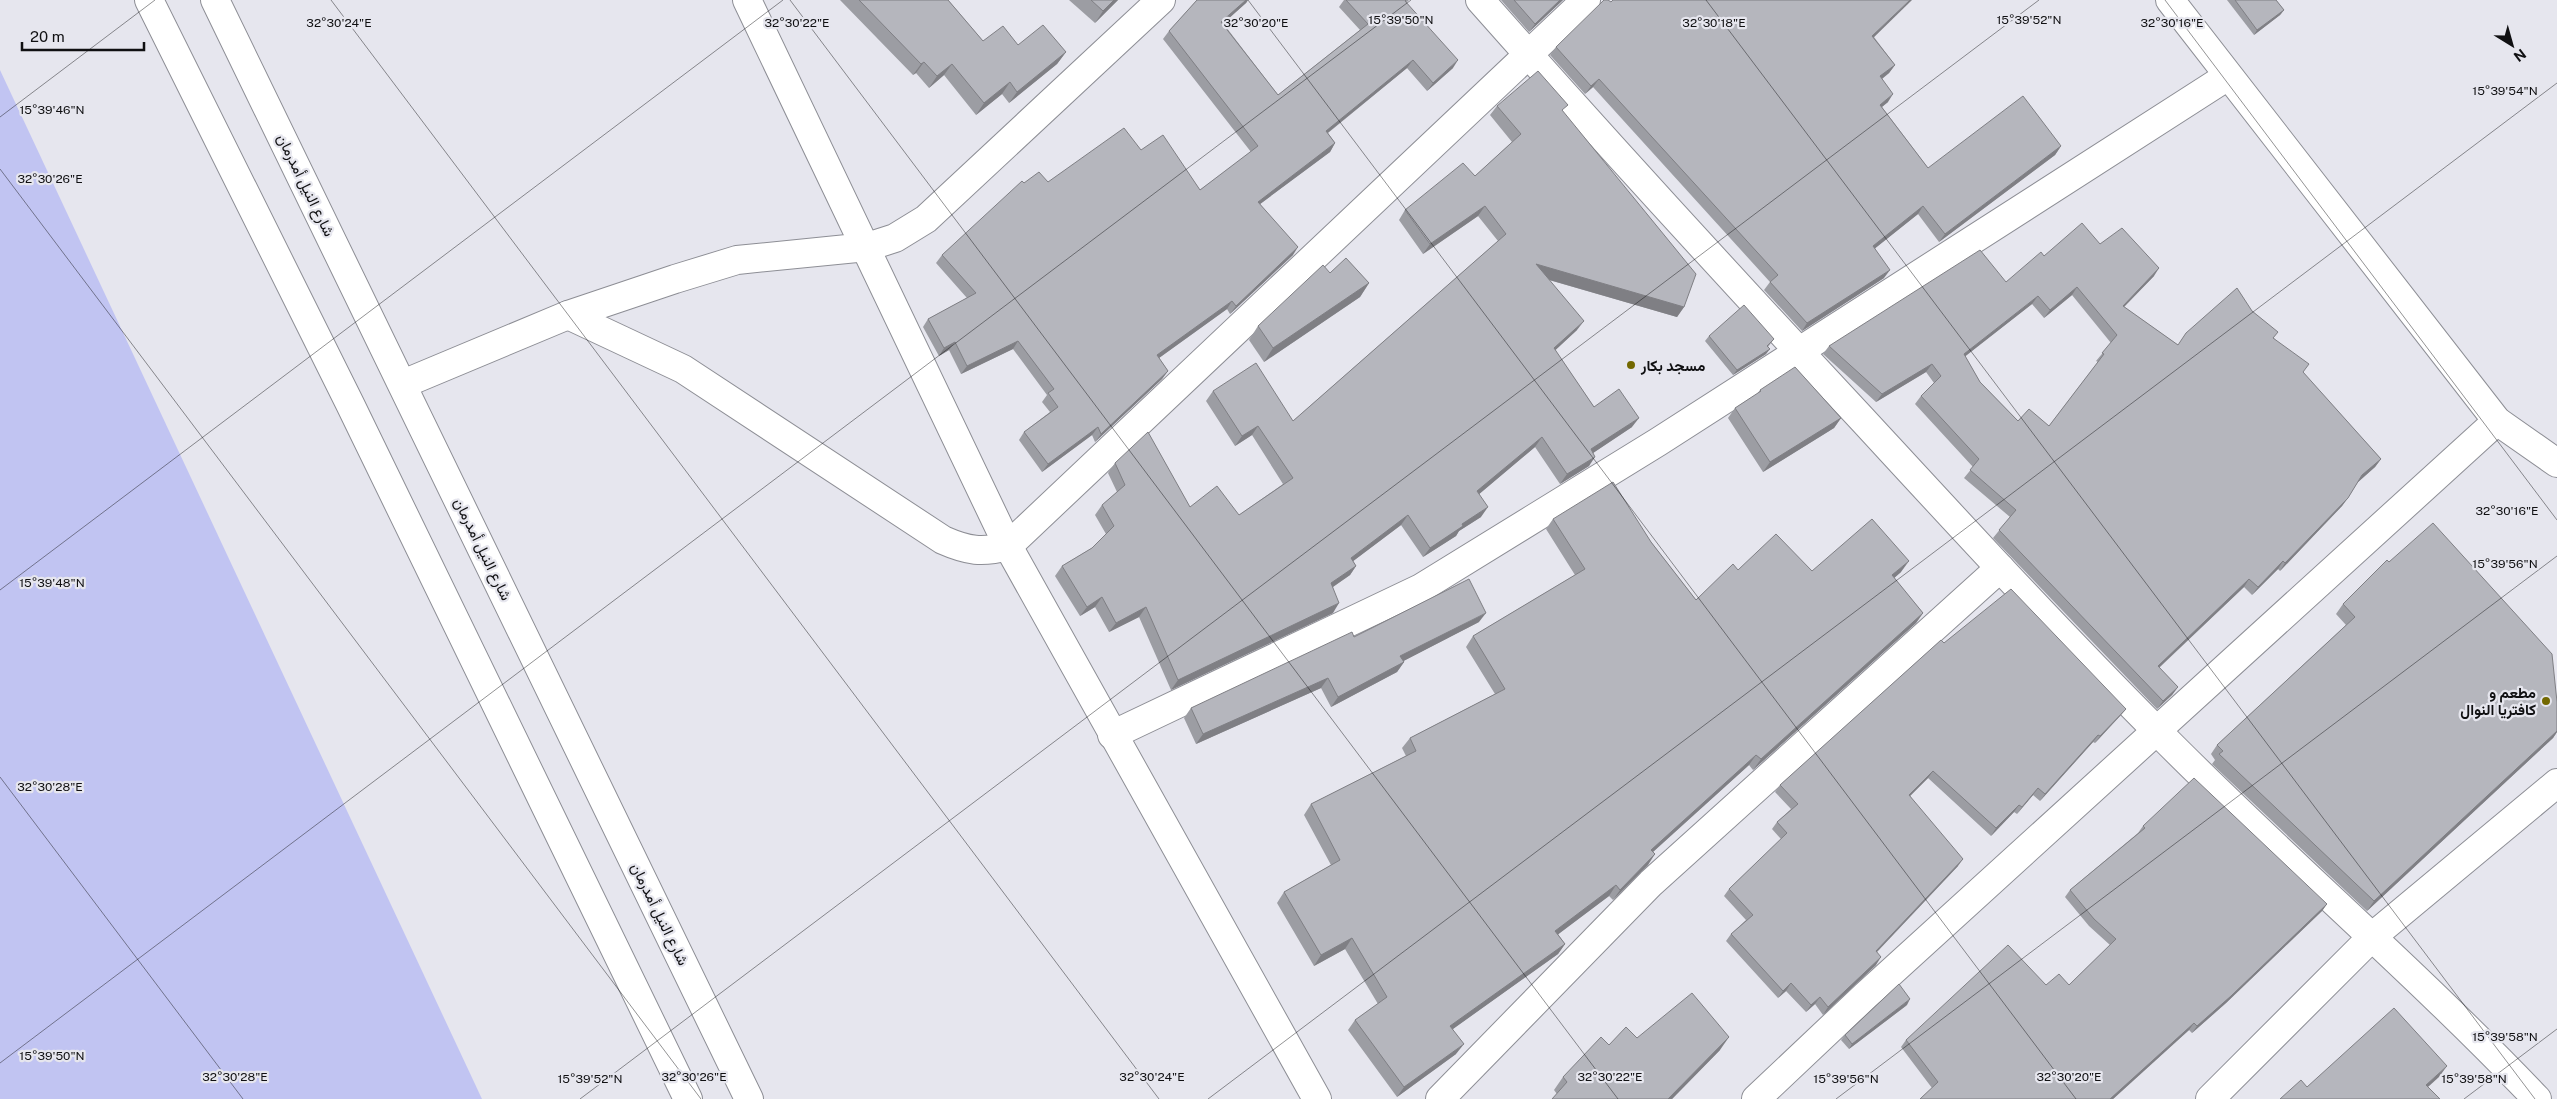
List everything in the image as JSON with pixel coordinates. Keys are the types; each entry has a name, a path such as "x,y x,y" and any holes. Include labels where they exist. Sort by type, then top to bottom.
{"street":[{"path":"149,0 350,404 688,1099"},
{"name":"شارع النيل أمدرمان","path":"215,0 749,1099"},
{"path":"747,0 867,247 1008,546 1317,1099"},
{"path":"403,384 568,315 737,260 867,247 895,238 926,219 1161,0"},
{"path":"1480,0 1798,350 2000,568 2158,732 2294,865 2373,936 2537,1099"},
{"path":"568,315 683,369 943,540 961,548 987,552 1008,546 1586,0"},
{"path":"2170,0 2497,421 2557,463"},
{"path":"1112,735 1421,588 1658,442 1798,350 2228,76"},
{"path":"1756,1099 1865,996 2158,732 2497,421"},
{"path":"1440,1099 1651,883 2000,568"},
{"path":"2210,1099 2373,936 2557,783"}],"shaded area":[{"path":"0,70 482,1099 0,1099"}],"building":[{"path":"859,0 948,0 983,41 1003,26 1018,45 1043,25 1066,52 1017,92 1010,82 984,103 952,64 937,76 924,62 921,64"},
{"path":"1091,0 1114,0 1103,11"},
{"path":"1197,0 1246,0 1221,22 1278,95 1368,24 1346,0 1406,0 1458,60 1433,83 1413,60 1326,131 1335,143 1258,202 1298,247 1236,306 1232,301 1157,355 1168,371 1101,434 1098,427 1048,464 1024,432 1058,407 1048,393 1054,389 1018,341 967,366 955,342 944,348 928,319 976,293 942,255 1022,181 1024,183 1039,172 1048,182 1124,128 1141,150 1163,135 1200,190 1258,146 1169,31"},
{"path":"1514,0 1560,0 1535,24"},
{"path":"1604,0 1611,2 1613,0 1910,0 1872,36 1895,65 1880,76 1893,94 1880,105 1928,168 2023,96 2061,146 1945,234 1923,206 1873,246 1890,270 1807,323 1770,282 1778,275 1599,79 1591,86 1556,47"},
{"path":"2235,0 2276,0 2284,10 2257,30"},
{"path":"1538,71 1568,105 1562,110 1696,274 1684,307 1536,264 1584,321 1554,348 1594,407 1619,389 1639,418 1591,449 1595,457 1567,474 1542,437 1477,491 1488,507 1462,524 1463,526 1430,548 1408,515 1351,558 1356,566 1331,583 1339,603 1178,680 1146,607 1116,623 1102,597 1087,607 1062,566 1092,548 1114,526 1102,505 1125,485 1115,463 1148,432 1190,507 1217,486 1239,515 1293,478 1258,426 1242,436 1213,391 1256,363 1293,421 1506,234 1485,206 1430,244 1405,210 1463,163 1475,176 1521,134 1497,106"},
{"path":"2082,223 2100,244 2122,228 2159,268 2123,306 2178,345 2186,333 2237,288 2252,311 2278,332 2273,338 2309,364 2303,372 2381,459 2362,475 2348,498 2285,563 2283,561 2258,587 2249,579 2158,666 2178,687 2163,701 1999,530 2016,510 1970,470 1979,459 1921,396 1941,376 1932,364 1882,394 1829,346 1980,250 2006,282 2041,252 2044,256","holes":["2077,287 2117,335 2049,426 2029,409 2018,421 1980,382 1964,354 2038,296 2050,310"]},
{"path":"1346,258 1369,283 1273,348 1258,326 1323,265 1330,273"},
{"path":"1744,305 1774,339 1767,346 1770,349 1737,370 1709,336"},
{"path":"1795,367 1841,418 1770,462 1735,408"},
{"path":"1613,482 1651,542 1696,600 1733,564 1738,570 1776,534 1812,571 1872,519 1909,561 1892,575 1923,613 1761,759 1756,755 1651,850 1655,854 1620,890 1616,885 1555,931 1565,944 1450,1026 1464,1044 1404,1087 1355,1020 1387,997 1352,938 1321,955 1284,892 1340,860 1311,804 1416,751 1410,738 1505,689 1473,636 1585,569 1553,519"},
{"path":"2433,523 2552,654 2557,702 2557,731 2374,901 2219,754 2223,751 2217,745 2355,617 2343,604 2387,560 2389,562"},
{"path":"1469,579 1486,613 1400,656 1404,662 1338,697 1328,678 1203,734 1191,708 1352,632 1354,637"},
{"path":"2011,589 2126,709 2100,736 2098,735 2045,794 2038,788 2022,807 2019,805 1996,828 1933,771 1909,795 1963,859 1876,951 1881,957 1828,1007 1820,997 1811,1005 1791,983 1783,991 1731,934 1753,915 1729,889 1787,833 1777,822 1798,804 1780,785 1941,640 1944,643"},
{"path":"2194,778 2327,904 2231,996 2197,1026 2194,1023 2110,1099 1920,1099 1938,1082 1906,1040 2008,945 2046,985 2059,974 2069,985 2116,939 2094,919 2070,890 2145,828 2143,826"},
{"path":"1899,984 1910,999 1852,1044 1845,1035"},
{"path":"1692,993 1729,1037 1668,1099 1552,1099 1567,1082 1563,1077 1601,1037 1609,1045 1626,1027 1637,1038"},
{"path":"2394,1008 2447,1066 2426,1085 2440,1099 2280,1099 2301,1080 2307,1087"}],"place":[{"name":"مسجد بكار","path":"1631,365"},
{"name":"مطعم و كافتريا النوال","path":"2546,701"}]}
